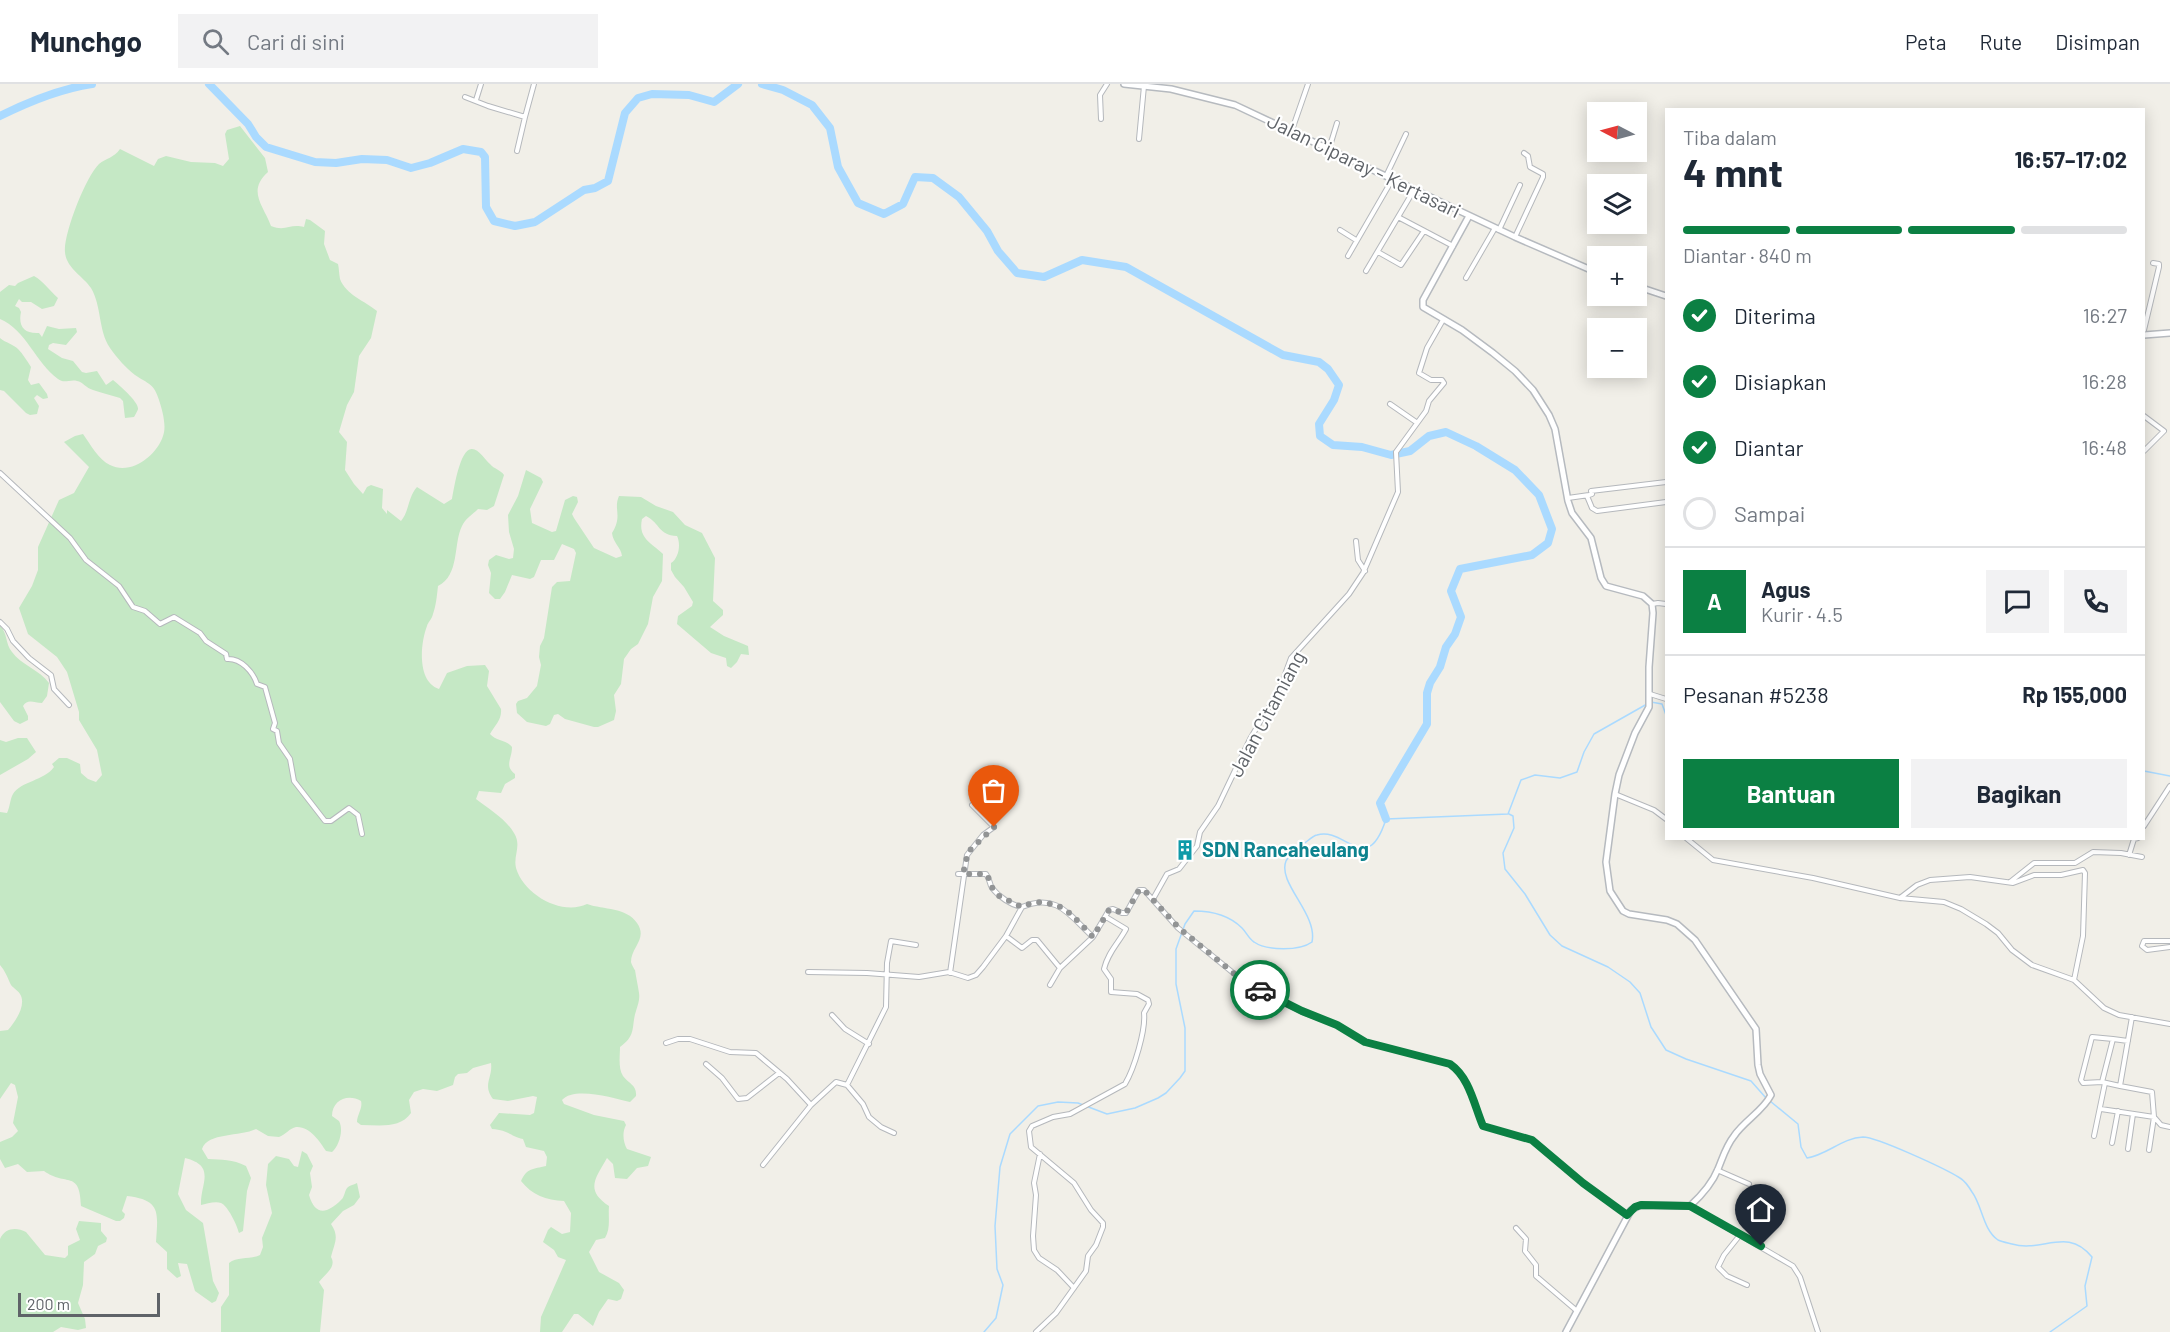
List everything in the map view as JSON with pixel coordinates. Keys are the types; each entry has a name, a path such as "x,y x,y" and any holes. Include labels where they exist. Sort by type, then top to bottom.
{"street":[{"path":"476,100 481,84"},
{"path":"517,151 534,84"},
{"path":"1101,119 1100,95 1107,84"},
{"name":"Jalan Ciparay - Kertasari","path":"1124,84 1172,86 1235,105 1497,229 1587,268"},
{"path":"1292,130 1308,84"},
{"path":"1138,139 1144,86"},
{"path":"465,97 495,109 525,117"},
{"path":"1329,149 1337,123"},
{"path":"1386,176 1406,134"},
{"path":"1515,237 1543,177 1543,174 1530,167 1528,156 1524,153"},
{"path":"1348,256 1392,180"},
{"path":"1466,278 1497,229 1520,185"},
{"path":"1366,271 1414,190"},
{"path":"1469,216 1423,302 1424,309 1462,330 1493,353 1533,390 1555,429 1567,498 1572,513 1591,538 1600,578 1610,588 1642,596 1652,604 1649,707 1635,733 1619,775 1606,862 1608,884 1613,897 1623,911 1677,924 1695,940 1756,1029 1760,1074 1771,1092 1770,1098 1736,1133 1724,1151 1708,1187 1690,1206"},
{"path":"1398,217 1453,246"},
{"path":"1340,230 1356,240"},
{"path":"1378,252 1401,265 1424,231"},
{"path":"2145,326 2159,265 2153,263"},
{"path":"1647,290 1665,296"},
{"path":"1390,404 1416,422 1444,383 1442,380 1429,379 1419,373 1427,348 1443,320"},
{"path":"2145,335 2170,333"},
{"path":"2145,417 2164,431 2145,450"},
{"name":"Jalan Citamiang","path":"1153,899 1167,874 1179,869 1197,846 1200,832 1218,806 1250,739 1280,688 1292,658 1349,594 1365,571 1397,495 1399,475 1395,460 1396,452 1416,422"},
{"path":"0,473 70,538 86,560 119,586 133,607 145,611 160,624 174,617 200,633 206,641 226,654 227,658 232,658 253,672 257,684 265,687 275,723 273,729 277,731 279,743 290,759 294,781 325,821 331,821 349,808 358,815 362,834"},
{"path":"1567,498 1587,496 1592,494 1591,491 1665,482"},
{"path":"1587,496 1592,507 1597,511 1665,502"},
{"path":"1356,541 1358,560 1365,571"},
{"path":"1652,604 1665,604"},
{"path":"0,622 8,629 13,641 29,658 51,675 54,689 69,705"},
{"path":"1650,696 1665,699"},
{"path":"2145,824 2170,786"},
{"path":"1615,794 1654,810 1665,818"},
{"path":"950,973 960,874 968,852 994,826 972,805"},
{"path":"1688,840 1713,860 1813,878 1900,898 1944,902 1961,909 1998,933 2012,950 2032,965 2074,980 2104,1008 2119,1015 2170,1024"},
{"path":"2129,855 2133,840"},
{"path":"2009,883 2033,864 2074,863 2093,852 2142,857"},
{"path":"1900,898 1917,885 1930,880 1970,877 2009,883 2034,876 2061,875 2082,870 2085,872 2083,936 2074,980"},
{"path":"960,874 986,874 990,885 999,896 1022,907"},
{"path":"1050,985 1060,968 1093,937 1112,909 1126,913 1141,889 1179,928 1237,976 1260,991 1337,1025 1365,1042 1450,1064 1460,1072 1483,1126 1532,1140 1583,1183 1627,1215"},
{"path":"808,972 919,977 950,973 968,978 976,975 1006,936 1022,907 1032,903 1057,905 1071,914 1093,937"},
{"path":"1036,1332 1056,1313 1086,1271 1088,1256 1103,1230 1103,1223 1074,1183 1029,1144 1029,1131 1032,1126 1053,1117 1070,1114 1125,1084 1137,1053 1144,1013 1149,1004 1137,994 1111,992 1111,979 1104,969 1107,956 1118,944 1126,929 1106,917"},
{"path":"1006,936 1022,948 1032,940 1037,940 1060,968"},
{"path":"847,1085 886,1007 891,941 916,945"},
{"path":"2170,941 2144,941 2142,946 2146,950 2170,947"},
{"path":"832,1015 838,1023 868,1044"},
{"path":"2120,1086 2132,1017"},
{"path":"2128,1041 2091,1038 2081,1082 2088,1084 2104,1082 2152,1092 2154,1118 2150,1150"},
{"path":"666,1043 678,1039 690,1039 730,1052 756,1053 812,1105"},
{"path":"2094,1136 2113,1039"},
{"path":"706,1064 722,1078 738,1099 747,1098 779,1073"},
{"path":"764,1165 812,1105 837,1082 847,1085 864,1104 869,1117 881,1127 894,1133"},
{"path":"2100,1109 2154,1118 2161,1125 2170,1127"},
{"path":"2112,1143 2118,1112"},
{"path":"2128,1149 2133,1114"},
{"path":"1040,1154 1034,1183 1036,1195 1034,1250 1039,1258 1057,1270 1074,1288"},
{"path":"1717,1170 1749,1184"},
{"path":"1566,1332 1627,1215 1635,1207 1641,1205 1690,1206 1794,1266 1800,1277 1818,1332"},
{"path":"1516,1228 1526,1239 1525,1251 1536,1265 1536,1276 1577,1311"},
{"path":"1740,1234 1718,1267 1727,1276 1747,1285"}],"green space":[{"path":"240,126 265,158 268,172 258,186 258,192 261,205 271,226 304,227 306,219 325,231 324,244 330,260 338,264 343,285 351,294 377,311 371,338 359,356 354,392 347,405 339,432 347,442 345,470 354,484 363,494 371,485 383,489 382,508 387,514 387,510 401,521 417,487 444,504 452,499 458,470 468,450 477,451 504,475 494,506 487,510 478,509 462,526 450,575 438,586 435,608 425,634 422,652 422,662 427,679 439,689 447,673 467,666 485,665 489,671 487,686 501,709 499,719 490,734 512,747 509,765 515,778 505,784 501,793 479,791 476,799 511,828 517,842 516,868 520,878 535,894 556,905 577,907 587,904 627,914 640,929 640,938 631,962 635,970 639,1000 631,1034 620,1047 621,1073 634,1087 636,1096 630,1102 585,1093 568,1096 562,1100 564,1104 594,1115 624,1121 627,1149 651,1157 648,1166 637,1168 627,1179 615,1178 613,1164 607,1158 596,1178 594,1184 597,1195 609,1206 609,1226 605,1238 596,1240 589,1252 599,1272 619,1283 624,1290 621,1299 617,1301 608,1299 593,1326 578,1314 574,1314 562,1332 540,1332 541,1317 566,1260 558,1257 554,1250 543,1242 551,1227 562,1234 570,1232 571,1213 564,1201 540,1196 521,1181 528,1171 546,1166 547,1157 544,1151 526,1147 523,1139 492,1129 490,1125 499,1113 530,1115 534,1113 537,1097 508,1101 493,1099 488,1089 491,1063 473,1068 467,1073 458,1074 453,1085 437,1091 423,1089 414,1092 409,1100 411,1113 395,1124 361,1125 357,1122 361,1101 346,1098 338,1102 332,1116 339,1121 341,1133 339,1142 332,1152 326,1151 314,1135 301,1127 296,1127 279,1137 268,1136 256,1129 218,1137 205,1144 202,1149 208,1159 227,1160 246,1166 251,1178 247,1191 243,1231 239,1233 232,1216 224,1205 216,1202 201,1205 204,1171 195,1161 185,1158 178,1194 186,1210 203,1223 213,1281 219,1293 216,1301 212,1303 195,1291 187,1264 178,1263 181,1276 177,1278 167,1269 167,1252 156,1242 157,1215 152,1204 127,1196 122,1211 125,1214 124,1218 116,1221 81,1206 78,1187 75,1183 44,1171 27,1172 18,1164 5,1168 0,1159 0,1142 12,1137 18,1131 13,1123 18,1097 15,1085 11,1083 0,1099 0,1031 11,1027 19,1013 22,998 11,985 0,965 0,812 7,813 12,796 17,790 50,772 54,767 52,764 59,758 67,758 80,764 81,773 88,779 96,782 102,775 97,750 79,720 79,712 67,672 57,657 28,634 19,608 38,570 38,547 59,500 74,493 89,467 64,442 83,434 106,463 118,468 126,468 142,462 155,450 163,436 164,427 164,418 155,390 125,366 106,341 94,295 88,284 68,263 65,244 71,220 88,180 99,164 120,149 154,166 158,159 166,156 223,166 229,159 225,134 227,130"},
{"path":"34,276 58,298 54,306 42,309 31,302 22,302 19,299 15,306 21,312 20,321 23,328 29,332 39,333 42,337 47,326 59,329 76,328 77,332 66,345 53,343 48,349 62,358 73,361 82,372 97,371 106,385 113,380 135,402 138,409 134,417 125,418 123,401 120,398 91,389 79,382 58,379 17,331 0,319 0,292 9,285 15,286"},
{"path":"0,338 20,351 31,367 28,380 31,385 39,383 47,394 48,398 43,399 37,395 34,398 39,406 37,414 26,413 4,391 0,390"},
{"path":"526,470 541,478 543,482 530,509 532,523 552,532 556,531 565,500 573,496 577,497 578,502 572,514 574,518 594,548 616,558 622,556 612,533 617,522 619,496 641,497 673,512 685,525 702,533 715,558 713,601 723,610 723,615 710,627 748,646 749,655 741,654 731,668 727,666 726,658 711,653 677,624 678,616 692,606 693,602 671,570 671,563 678,551 678,539 677,536 666,534 646,516 642,519 642,531 646,539 663,554 662,581 653,597 648,624 638,644 624,659 621,684 614,695 616,711 614,720 594,727 565,719 558,714 554,715 550,724 546,726 527,722 517,713 516,704 527,698 537,686 541,665 540,646 544,638 552,587 557,582 570,581 576,553 574,549 562,544 554,560 541,560 534,577 530,579 512,575 500,599 495,599 489,593 491,573 489,560 496,555 513,558 514,549 509,532 508,515 518,496"},
{"path":"0,626 16,657 41,674 49,683 47,696 42,703 29,702 23,706 28,720 20,724 14,721 0,702"},
{"path":"27,738 36,752 0,775 0,740 6,742"},
{"path":"302,1151 307,1154 313,1166 310,1173 312,1187 309,1195 318,1210 326,1210 336,1205 348,1187 357,1183 360,1197 331,1224 336,1240 330,1270 319,1282 324,1290 320,1332 221,1332 221,1307 229,1295 229,1263 260,1255 263,1247 262,1238 272,1213 266,1185 268,1164 276,1156 289,1159 294,1166 298,1167"},
{"path":"79,1221 101,1223 101,1231 107,1238 106,1242 98,1246 95,1254 84,1262 83,1285 78,1303 86,1328 78,1330 61,1327 53,1332 0,1332 0,1239 2,1235 15,1229 22,1230 45,1255 65,1258 68,1255 68,1246 80,1240 76,1229"}],"waterway":[{"path":"0,116 45,96 92,84"},
{"path":"209,84 248,124 266,147 315,162 387,160 411,168 430,163 463,149 481,152 485,157 486,207 494,221 515,226 535,222 584,190 595,188 608,181 625,113 638,98 652,94 689,95 714,102 738,84"},
{"path":"762,84 783,90 812,105 830,128 838,167 858,203 884,214 903,204 915,177 933,178 959,197 1017,273 1044,277 1082,260 1126,267 1283,355 1319,362 1328,369 1339,385 1334,400 1319,424 1320,436 1333,445 1362,447 1391,455 1410,451 1429,436 1446,432 1476,446 1515,470 1539,495 1552,529 1548,543 1532,555 1460,569 1451,591 1461,617 1455,634 1446,647 1440,667 1430,683 1427,693 1427,724 1380,803 1386,819"},
{"path":"1651,702 1662,704 1665,712"},
{"path":"984,1332 996,1318 1003,1285 997,1269 995,1226 1000,1167 1010,1134 1038,1106 1058,1102 1078,1103 1107,1114 1135,1108 1158,1098 1180,1078 1185,1071 1185,1028 1176,984 1176,949 1185,924 1194,911 1226,917 1237,924 1252,941 1260,945 1283,949 1307,945 1312,942 1312,931 1304,910 1287,879 1285,870 1289,857 1311,838 1327,834 1363,848 1371,846 1379,837 1386,819 1508,814 1521,780 1535,775 1560,778 1577,772 1594,734 1647,704"},
{"path":"2145,771 2170,776"},
{"path":"1509,814 1513,816 1514,828 1503,853 1505,869 1525,894 1550,935 1562,946 1608,967 1630,982 1640,993 1651,1027 1666,1050 1751,1081 1766,1098"},
{"path":"1770,1101 1798,1124 1801,1147 1807,1158 1855,1138 1871,1138 1912,1154 1962,1179 1975,1197 1989,1230 1998,1240 2023,1246 2064,1242 2083,1248 2092,1257 2085,1286 2087,1306 2050,1332"}],"way so far":[{"path":"994,827 983,835 968,852 963,874 986,874 990,885 999,896 1017,906 1022,907 1041,902 1065,908 1093,937 1109,910 1126,913 1139,890 1144,890 1179,928 1237,976 1260,990"}],"place":[{"name":"SDN Rancaheulang","path":"1185,850"}],"route":[{"path":"1260,990 1350,1031 1365,1042 1450,1064 1460,1072 1483,1126 1532,1140 1583,1183 1627,1215 1630,1210 1641,1205 1690,1206 1761,1246"}]}
